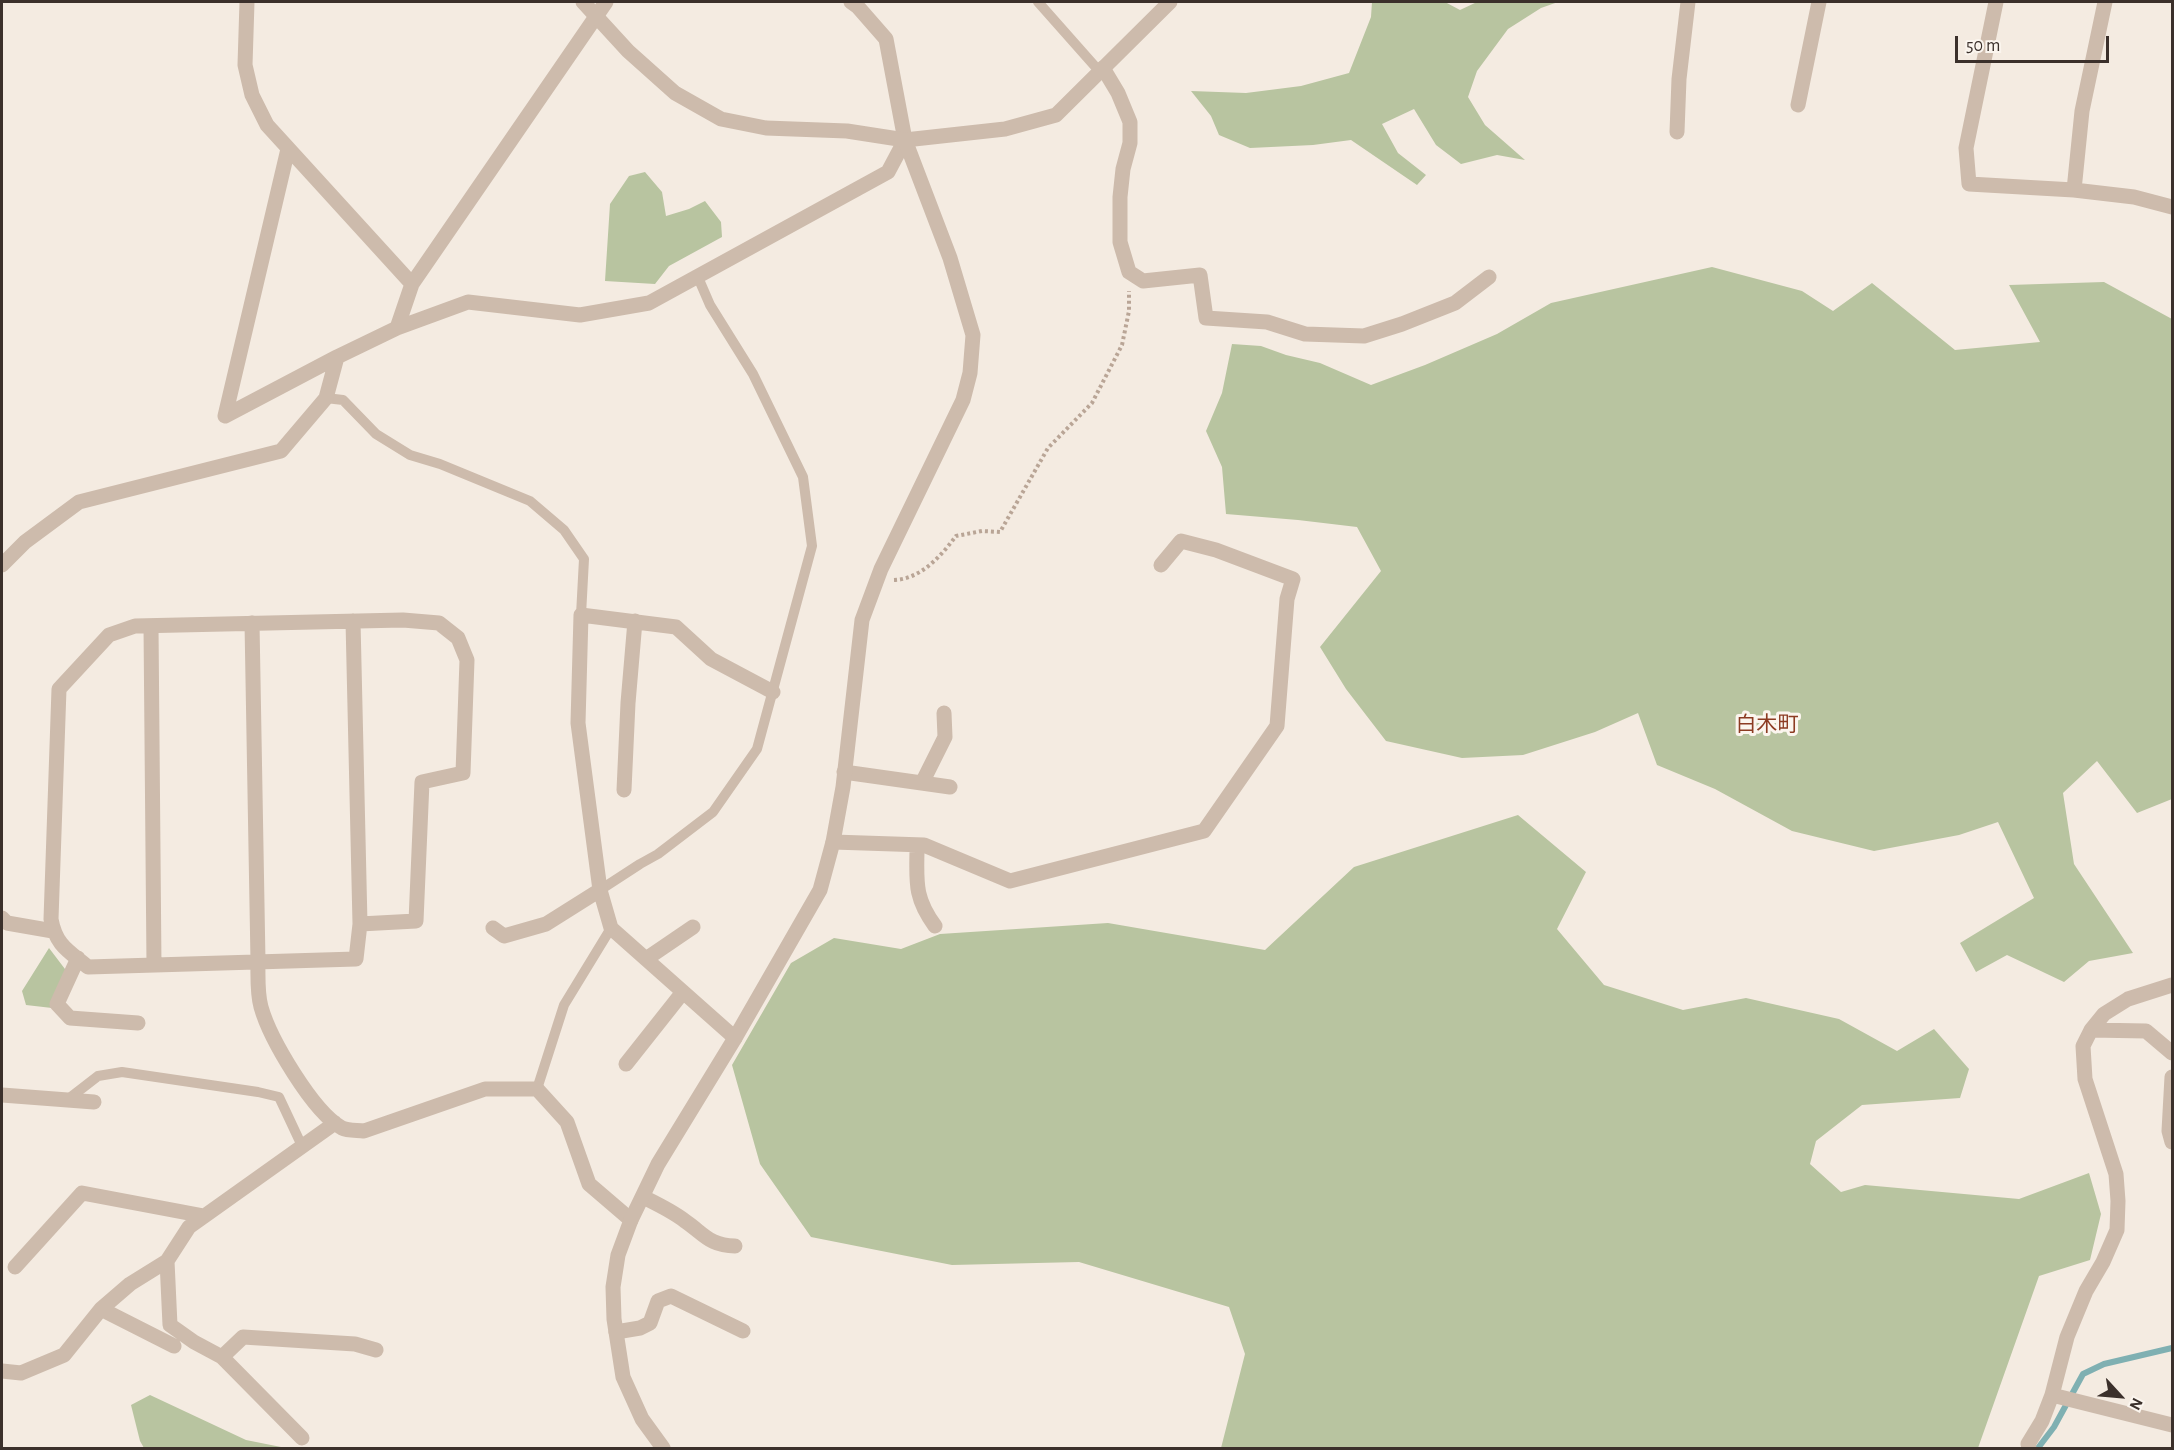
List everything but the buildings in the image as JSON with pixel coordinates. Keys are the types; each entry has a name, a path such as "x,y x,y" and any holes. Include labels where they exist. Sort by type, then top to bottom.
{"street":[{"path":"247,2 245,65 252,95 267,124 412,284"},
{"path":"583,2 628,51 675,93 721,119 766,128 846,131 905,140 1005,129 1056,115 1170,2"},
{"path":"397,328 412,284 606,2"},
{"path":"663,1449 642,1419 623,1377 616,1332 613,1287 618,1255 631,1220 658,1164 735,1038 820,890 833,842 844,772 862,620 879,573 963,400 970,373 973,335 950,258 905,140 886,39 851,2"},
{"path":"1677,132 1679,79 1688,2"},
{"path":"1798,105 1819,2"},
{"path":"1996,2 1966,148 1969,184 2074,190 2134,197 2172,207"},
{"path":"2074,190 2082,111 2105,2"},
{"path":"1101,70 1118,93 1130,122 1130,143 1123,169 1120,220 1120,242 1129,272 1143,281 1200,275 1206,318 1267,322 1305,334 1364,336 1455,303 1490,277"},
{"path":"288,149 225,416 397,328 468,302 580,315 649,303 888,172 905,140"},
{"path":"2,566 25,542 79,501 281,451 326,398 337,357"},
{"path":"833,842 924,845 1010,881 1204,831 1277,726 1287,599 1293,579 1216,550 1181,540 1161,566"},
{"path":"735,1038 611,928 600,891 578,723 581,615 676,627 711,660 773,692"},
{"path":"353,621 360,924 356,959 88,967 58,942 51,919 59,688 109,635 135,626 252,623 403,620 439,623 458,638 467,660 463,773 422,782 416,921 360,924"},
{"path":"624,790 635,621"},
{"path":"252,623 260,1005 295,1075 335,1123 344,1129 364,1131 485,1089 537,1089 567,1122 589,1184 631,1220"},
{"path":"151,626 154,965"},
{"path":"922,783 945,737 944,713"},
{"path":"844,772 950,787"},
{"path":"917,845 916,891 923,910 935,926"},
{"path":"493,928 504,936 546,924 600,891"},
{"path":"2,918 7,923 53,931"},
{"path":"646,959 693,927"},
{"path":"78,958 57,1004 70,1018 138,1023"},
{"path":"2029,1449 2028,1444 2042,1421 2052,1395 2067,1337 2086,1291 2103,1262 2117,1230 2116,1174 2085,1079 2083,1046 2091,1030 2104,1014 2128,999 2172,985"},
{"path":"626,1065 683,992"},
{"path":"2091,1030 2146,1031 2172,1053"},
{"path":"2172,1077 2169,1131 2172,1142"},
{"path":"2,1095 94,1102"},
{"path":"2,1371 21,1373 64,1355 101,1309 130,1284 167,1261 189,1227 335,1123"},
{"path":"15,1267 82,1193 204,1216"},
{"path":"643,1197 685,1221 704,1238 722,1246 735,1246"},
{"path":"167,1261 170,1325 222,1358 302,1438"},
{"path":"616,1332 640,1328 650,1323 658,1301 671,1296 743,1330"},
{"path":"101,1309 174,1346"},
{"path":"222,1358 243,1337 355,1344 376,1350"},
{"path":"2052,1395 2172,1425"}],"lane":[{"path":"1038,2 1101,70"},
{"path":"600,891 658,854 713,812 757,749 812,546 803,477 753,374 710,305 697,275"},
{"path":"326,398 343,399 376,434 410,455 440,464 530,501 556,523 564,530 584,560 581,615"},
{"path":"537,1089 564,1005 611,928"},
{"path":"67,1100 98,1076 122,1071 258,1092 279,1097 302,1146"}],"path":[{"path":"879,573 894,579 903,579 926,569 956,536 981,531 1000,532 1048,448 1092,403 1122,345 1129,311 1129,272"}],"green space":[{"path":"1372,2 1445,2 1460,10 1477,2 1558,2 1541,8 1508,29 1477,71 1468,97 1485,125 1525,160 1497,155 1461,164 1436,145 1414,109 1382,124 1398,153 1426,175 1417,185 1351,140 1313,145 1250,148 1219,135 1211,116 1191,91 1246,93 1301,86 1349,73 1371,17"},
{"path":"645,172 662,192 666,216 705,201 721,222 722,237 669,266 655,284 605,281 610,204 629,176"},
{"path":"1712,267 1802,291 1833,311 1872,283 1955,350 2040,342 2009,285 2104,282 2172,319 2172,799 2137,813 2097,761 2063,793 2074,864 2133,953 2089,961 2064,982 2007,955 1976,972 1960,943 2034,898 1998,822 1959,835 1874,851 1792,831 1715,789 1657,765 1638,713 1595,732 1523,755 1462,758 1386,741 1346,689 1320,647 1381,571 1357,527 1226,514 1222,467 1206,431 1222,393 1232,344 1261,346 1320,363 1371,385 1497,334 1551,303"},
{"path":"1518,815 1586,872 1557,929 1604,985 1683,1010 1746,998 1839,1019 1897,1051 1934,1029 1969,1069 1960,1098 1862,1105 1816,1141 1810,1164 1841,1192 1865,1185 2019,1199 2089,1173 2101,1214 2090,1260 2039,1276 1978,1448 1221,1448 1245,1354 1229,1307 1079,1262 952,1265 811,1237 760,1164 732,1065 791,963 834,938 901,949 940,934 1108,923 1265,950 1354,867"},
{"path":"49,948 68,973 52,1008 26,1005 22,991"},
{"path":"150,1395 246,1440 286,1448 144,1448 140,1441 131,1405"}],"waterway":[{"path":"2038,1448 2054,1427 2083,1374 2104,1364 2172,1348"}],"district":[{"name":"白木町","path":"1767,725"}]}
